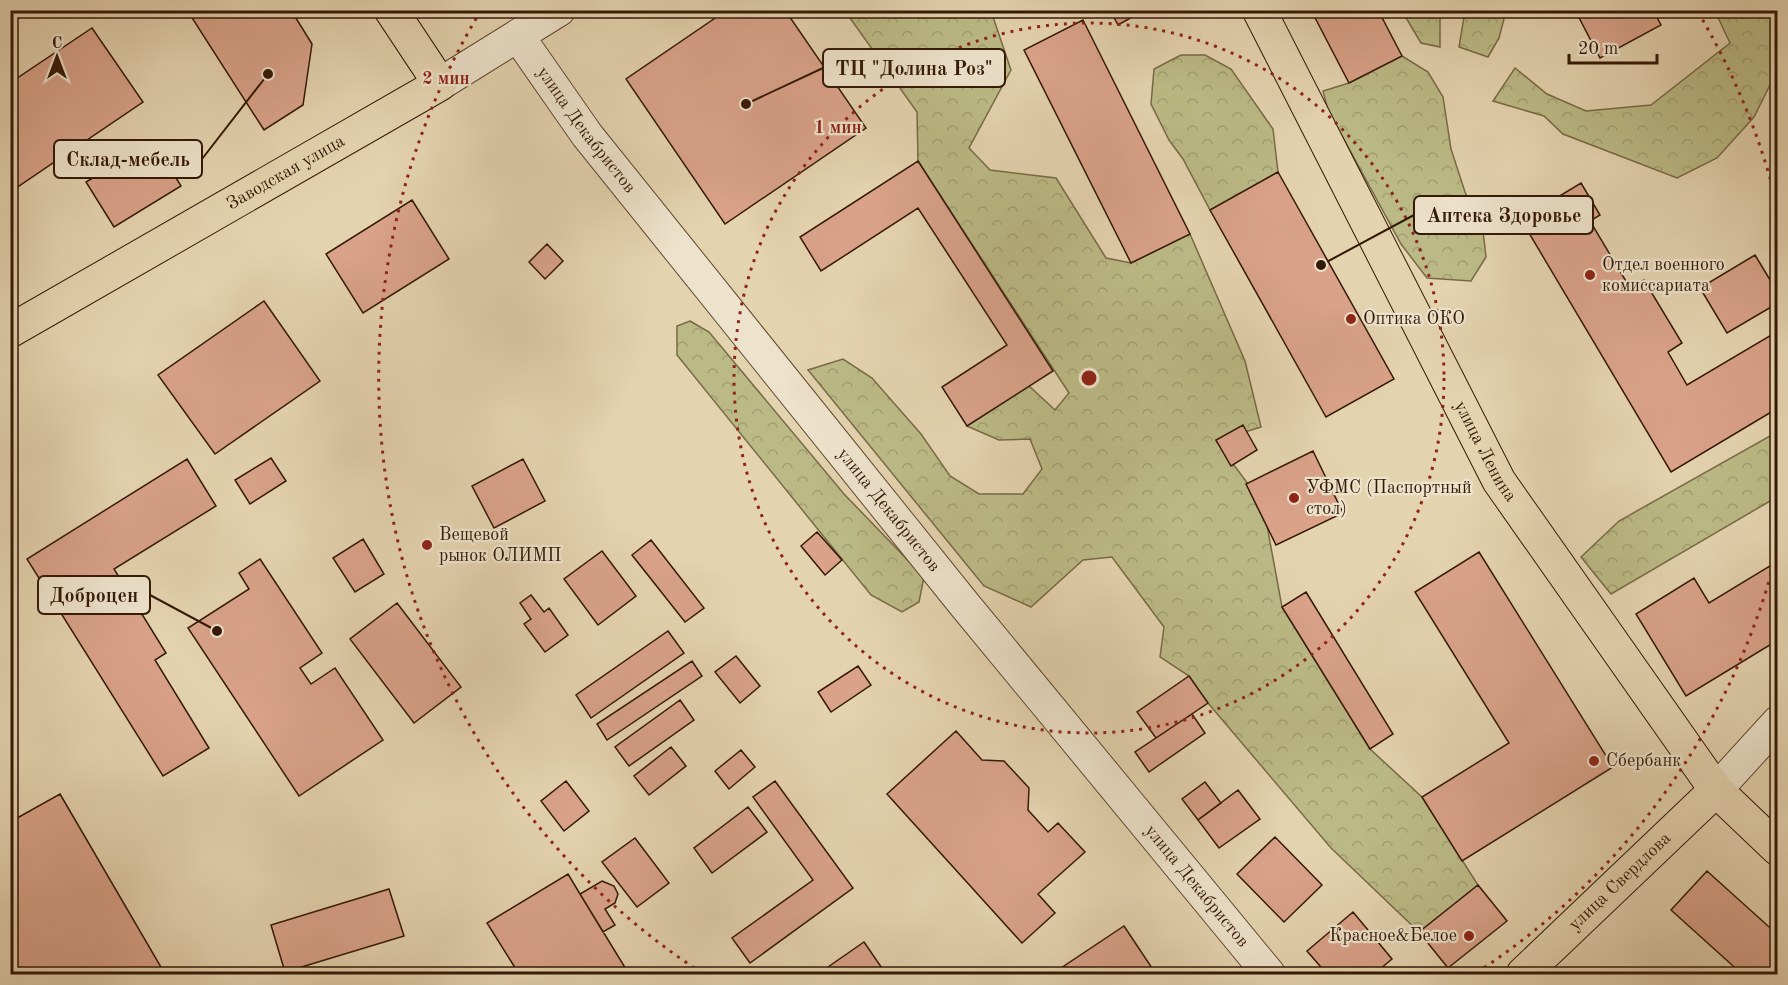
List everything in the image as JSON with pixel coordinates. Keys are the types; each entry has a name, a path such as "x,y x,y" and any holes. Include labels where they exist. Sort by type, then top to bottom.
{"main road":[{"path":"391,10 440,84"},
{"name":"улица Ленина","path":"1259,10 1499,481 1716,790 1778,849"},
{"name":"Заводская улица","path":"10,331 440,84"},
{"name":"улица Свердлова","path":"1523,975 1716,790"}],"street":[{"name":"Заводская улица","path":"440,84 559,10"},
{"name":"улица Декабристов","path":"518,36 586,135 956,595 1269,975"},
{"path":"1716,790 1778,722"}],"green space":[{"path":"845,11 991,11 1011,70 969,148 990,170 1056,178 1106,258 1131,263 1190,234 1245,361 1261,427 1216,441 1263,504 1282,607 1370,749 1422,797 1478,885 1419,932 1331,848 1208,703 1189,676 1160,657 1164,627 1112,557 1083,560 1031,607 984,586 808,370 843,359 872,378 921,434 950,476 979,494 1023,494 1042,469 1030,439 999,440 967,426 1029,386 1055,410 1069,393 918,161 917,112"},
{"path":"1402,11 1440,11 1440,47 1421,43"},
{"path":"1465,11 1506,11 1499,38 1488,57 1459,47"},
{"path":"1715,11 1777,11 1777,100 1770,85 1754,117 1717,158 1677,178 1563,134 1544,116 1493,101 1515,68 1547,94 1586,111 1651,105 1730,43"},
{"path":"1181,55 1205,55 1231,69 1273,129 1278,172 1210,210 1151,104 1154,69"},
{"path":"1402,56 1428,72 1443,97 1451,149 1465,192 1483,231 1486,257 1471,281 1427,278 1401,244 1328,110 1323,91 1349,83"},
{"path":"690,321 709,332 844,494 924,577 919,602 902,612 871,595 677,355 677,326"},
{"path":"1777,432 1777,497 1611,594 1581,557 1619,521"}],"building":[{"path":"10,10 32,10 10,23"},
{"path":"187,10 291,10 312,44 303,105 264,130"},
{"path":"727,10 785,10 866,128 725,224 626,79"},
{"path":"1110,10 1145,10 1118,25"},
{"path":"1311,10 1378,10 1402,56 1349,83"},
{"path":"1575,10 1653,10 1661,25 1600,58"},
{"path":"1083,20 1190,234 1131,263 1024,50"},
{"path":"92,28 143,102 10,192 10,83"},
{"path":"154,141 181,186 114,227 86,182"},
{"path":"918,161 1053,371 967,426 942,387 1007,345 918,208 821,271 800,237"},
{"path":"1278,172 1394,379 1326,417 1210,210"},
{"path":"1581,183 1600,215 1590,221 1630,288 1644,280 1682,343 1668,352 1687,385 1778,331 1778,408 1671,472 1526,228 1554,211 1548,203"},
{"path":"412,200 449,259 363,313 326,254"},
{"path":"547,244 563,261 545,279 529,262"},
{"path":"1755,255 1778,293 1778,303 1727,333 1700,288"},
{"path":"264,301 320,381 215,454 158,375"},
{"path":"1243,425 1257,450 1231,466 1216,440"},
{"name":"УФМС (Паспортный стол)","path":"1313,451 1343,513 1276,545 1246,484"},
{"path":"271,458 286,481 250,504 235,480"},
{"path":"187,459 216,506 114,569 166,653 155,660 209,748 163,776 27,559"},
{"path":"523,459 545,501 494,528 472,486"},
{"path":"817,532 842,560 825,575 801,546"},
{"path":"363,539 384,574 355,592 333,558"},
{"path":"651,540 704,608 685,622 632,555"},
{"path":"602,551 636,596 598,625 564,579"},
{"path":"1479,552 1613,767 1462,861 1422,797 1509,743 1415,592"},
{"path":"260,559 322,653 300,668 311,684 335,668 383,740 299,796 188,628 249,589 239,573"},
{"path":"1778,561 1778,640 1686,696 1636,614 1694,578 1709,603"},
{"path":"1306,592 1393,734 1370,749 1282,607"},
{"path":"531,595 544,612 549,608 568,635 545,652 524,624 531,619 520,603"},
{"path":"397,603 461,687 414,723 350,639"},
{"path":"668,631 684,653 591,718 576,695"},
{"path":"736,656 760,686 740,703 715,672"},
{"path":"692,661 702,676 607,740 597,724"},
{"path":"858,666 871,685 831,712 818,692"},
{"path":"1189,676 1208,703 1156,738 1137,712"},
{"path":"680,700 694,720 629,766 615,747"},
{"path":"1192,714 1205,733 1149,772 1135,752"},
{"path":"956,731 982,760 1004,761 1029,788 1028,810 1048,832 1058,823 1085,852 1038,894 1055,913 1022,943 887,794"},
{"path":"671,747 686,766 649,795 634,776"},
{"path":"741,750 755,767 729,789 715,771"},
{"path":"566,781 589,811 564,831 541,801"},
{"path":"775,781 853,888 750,963 732,938 813,880 753,797"},
{"path":"1205,782 1221,803 1198,820 1182,799"},
{"path":"1238,790 1260,819 1219,848 1198,820"},
{"path":"60,794 165,974 10,974 10,822"},
{"path":"748,807 767,832 712,873 694,848"},
{"path":"1275,837 1322,885 1284,922 1237,874"},
{"path":"635,838 669,883 637,907 602,862"},
{"path":"1707,871 1778,935 1778,974 1742,974 1671,910"},
{"path":"568,874 629,974 519,974 487,923"},
{"path":"602,881 614,886 618,894 615,903 605,909 615,925 603,932 580,894"},
{"path":"1478,885 1507,921 1448,968 1419,932"},
{"path":"389,889 404,936 285,972 271,925"},
{"path":"1353,912 1392,959 1374,974 1327,974 1307,951"},
{"path":"1124,926 1156,974 1052,974"},
{"path":"864,942 886,974 818,974"}],"place":[{"name":"Склад-мебель","path":"268,74"},
{"name":"ТЦ \"Долина Роз\"","path":"746,104"},
{"name":"Аптека Здоровье","path":"1321,265"},
{"name":"Отдел военного комиссариата","path":"1590,275"},
{"name":"Оптика ОКО","path":"1351,319"},
{"name":"УФМС (Паспортный стол)","path":"1294,498"},
{"name":"Вещевой рынок ОЛИМП","path":"427,545"},
{"name":"Доброцен","path":"217,631"},
{"name":"Сбербанк","path":"1594,761"},
{"name":"Красное&Белое","path":"1469,936"}]}
